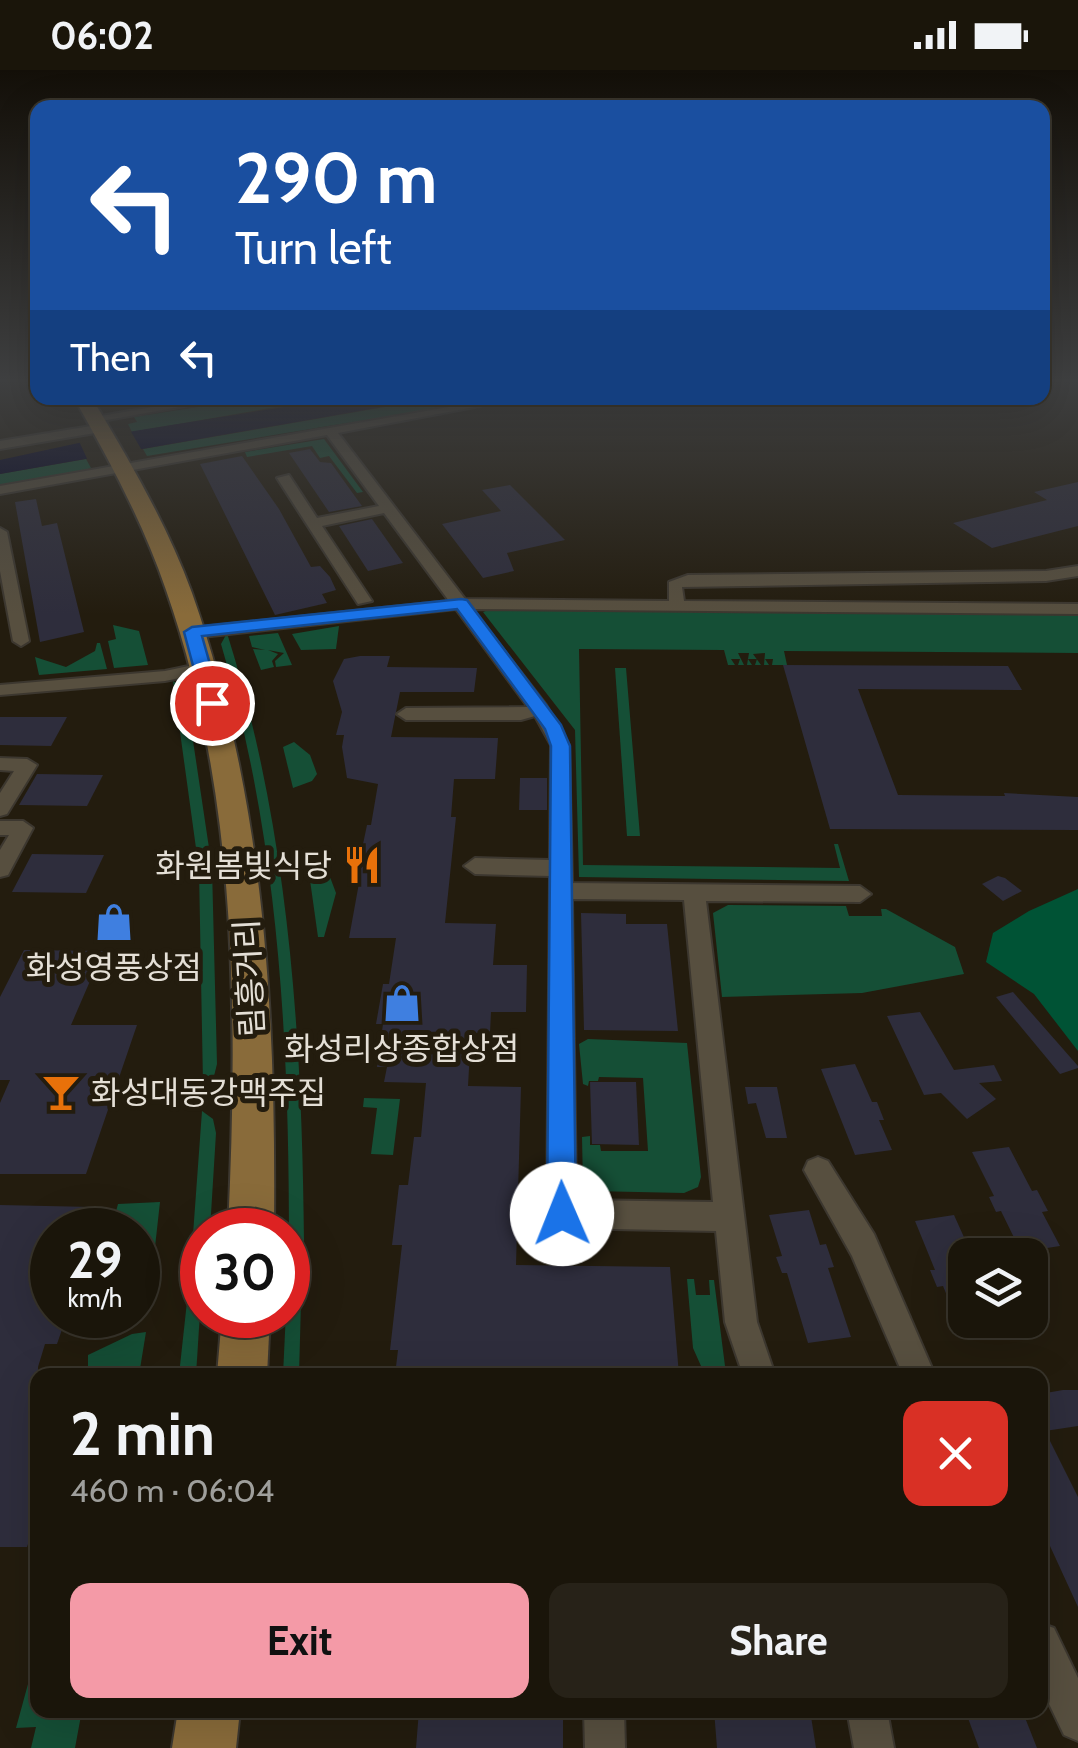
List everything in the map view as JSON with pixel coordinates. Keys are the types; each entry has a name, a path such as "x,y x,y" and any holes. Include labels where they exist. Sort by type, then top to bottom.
{"main road":[{"name":"림흥거리","path":"119,458 149,518 192,632 227,770 247,931 254,1083 252,1208"},
{"path":"242,1368 244,1338"},
{"path":"204,1748 207,1718"}],"street":[{"path":"0,490 71,458"},
{"path":"350,458 540,709 560,746 562,1214 730,1218"},
{"path":"284,478 364,601"},
{"path":"314,524 388,508"},
{"path":"0,532 21,642"},
{"path":"678,604 674,585 688,580 1046,576 1078,570"},
{"path":"192,632 461,604 1078,610"},
{"path":"0,690 165,676 203,668"},
{"path":"406,714 521,714 540,709"},
{"path":"0,764 26,765 0,809"},
{"path":"0,828 23,828 0,869"},
{"path":"474,866 694,894 860,894"},
{"path":"694,894 742,1322 757,1368"},
{"path":"818,1170 863,1245 916,1368"},
{"path":"1048,1659 1078,1721"},
{"path":"604,1718 605,1748"},
{"path":"868,1718 874,1748"}],"green space":[{"path":"331,458 338,458 363,492 357,493"},
{"path":"86,459 91,468 80,472 0,486 54,475 0,485 0,474"},
{"path":"491,609 1078,614 1078,653 784,651 787,665 772,665 773,659 765,659 769,665 764,665 765,653 753,654 757,659 748,659 749,653 738,653 744,665 738,665 740,659 731,659 735,665 728,665 724,650 579,649 583,865 840,868 834,844 838,844 849,881 579,877 575,730 483,612"},
{"path":"113,625 139,631 148,665 114,668 108,641 116,639"},
{"path":"339,626 336,649 301,650 292,634"},
{"path":"227,633 265,782 278,858 295,1010 303,1208 289,1208 283,1016 268,866 241,718 221,644"},
{"path":"278,633 292,665 276,667 275,661 284,653 268,650 278,654 272,661 274,667 261,670 253,649 265,650 252,647 249,636"},
{"path":"97,643 107,669 39,675 35,657 66,667 95,651"},
{"path":"615,668 626,668 640,836 627,836"},
{"path":"173,681 185,687 212,868 217,1064 214,1076 203,1083 199,870"},
{"path":"294,742 310,755 317,774 312,781 293,788 283,747"},
{"path":"308,866 327,869 336,893 324,937 318,937"},
{"path":"1078,889 1078,1051 1034,994 986,962 993,933"},
{"path":"728,905 846,906 849,916 882,916 881,909 886,909 955,947 964,974 862,993 722,997 713,913"},
{"path":"588,1039 687,1043 701,1177 698,1187 684,1193 591,1191 583,1186 582,1137 590,1136 590,1145 600,1145 601,1151 648,1151 643,1078 599,1077 598,1081 589,1081 588,1086 583,1084 579,1044"},
{"path":"364,1098 400,1099 393,1155 371,1154 377,1108 363,1107"},
{"path":"202,1111 213,1119 216,1133 211,1208 195,1208"},
{"path":"160,1202 159,1208 117,1208 118,1204"},
{"path":"687,1279 694,1279 696,1295 710,1295 709,1280 714,1280 724,1368 702,1368 693,1348"},
{"path":"124,1338 145,1338 140,1368 88,1368 88,1355"},
{"path":"183,1338 198,1338 196,1368 180,1368"},
{"path":"285,1338 300,1338 299,1368 283,1368"},
{"path":"30,1677 30,1718 81,1718 75,1748 31,1748 36,1727 16,1728"}],"water":[{"path":"8,458 89,458 0,474 0,460"}],"pier":[{"path":"87,458 118,458 89,463"}],"building":[{"path":"244,458 279,509 311,567 320,566 330,577 336,590 322,594 327,603 275,615 200,464"},
{"path":"293,458 331,463 362,506 329,512"},
{"path":"1078,482 1078,526 992,548 953,523 1047,500 1034,492"},
{"path":"510,485 565,540 507,553 514,571 483,578 442,524 501,511 482,490"},
{"path":"36,499 42,526 57,523 84,632 40,642 15,502"},
{"path":"372,519 403,563 368,571 339,526"},
{"path":"390,656 387,667 477,668 474,692 400,692 391,737 498,738 495,779 454,779 451,817 456,817 445,923 496,924 493,965 527,965 526,1012 491,1012 490,1033 471,1033 468,1086 521,1087 516,1265 670,1267 678,1368 396,1368 398,1350 390,1350 402,1245 392,1245 399,1185 408,1185 414,1137 421,1137 426,1083 384,1082 387,1067 377,1067 383,1024 376,1024 383,984 389,984 396,938 349,938 361,872 352,872 358,844 363,844 367,825 371,825 378,784 347,778 344,735 336,735 342,712 333,681 344,659"},
{"path":"783,665 1008,666 1022,690 858,689 898,795 1005,796 1004,793 1078,797 1078,830 830,829"},
{"path":"0,717 67,717 51,746 0,745"},
{"path":"37,774 103,775 87,806 19,805"},
{"path":"520,778 547,778 547,810 519,810"},
{"path":"32,854 104,855 86,893 12,892"},
{"path":"998,876 1022,891 1003,901 982,884"},
{"path":"581,913 626,914 626,924 667,924 678,1031 584,1030"},
{"path":"24,950 103,951 71,1025 137,1025 86,1174 0,1174 0,1103 10,1080 0,1080 0,997"},
{"path":"1013,992 1078,1068 1060,1074 996,997"},
{"path":"920,1012 954,1070 994,1065 1002,1081 979,1083 996,1099 967,1119 941,1093 924,1095 887,1016"},
{"path":"855,1064 872,1102 877,1102 884,1120 879,1120 892,1150 855,1155 821,1069"},
{"path":"590,1082 636,1082 639,1145 592,1144"},
{"path":"745,1087 777,1087 787,1138 766,1138 756,1103 748,1104"},
{"path":"1009,1147 1032,1191 1037,1190 1048,1211 1042,1212 1060,1246 1048,1248 1048,1238 1014,1238 1001,1211 996,1212 989,1197 994,1196 972,1152"},
{"path":"0,1205 93,1207 30,1208 30,1338 59,1338 57,1344 45,1344 38,1368 30,1368 27,1547 0,1547"},
{"path":"809,1210 820,1245 826,1244 834,1267 828,1268 851,1337 808,1343 787,1273 782,1273 776,1257 782,1256 769,1215"},
{"path":"954,1215 964,1238 948,1238 948,1298 943,1286 937,1287 930,1270 935,1270 915,1221"},
{"path":"1078,1390 1078,1426 1048,1431 1048,1393"},
{"path":"1048,1437 1078,1497 1078,1607 1050,1546"},
{"path":"418,1718 563,1718 563,1748 416,1748"},
{"path":"715,1718 811,1718 816,1748 717,1748"},
{"path":"968,1718 1025,1718 1037,1748 979,1748"}],"place":[{"name":"화원봄빛식당","path":"362,865"},
{"name":"화성영풍상점","path":"114,922"},
{"name":"화성리상종합상점","path":"402,1003"},
{"name":"화성대동강맥주집","path":"61,1092"}],"route":[{"path":"212,703 192,632 461,604 554,729 560,746 562,1214"}]}
